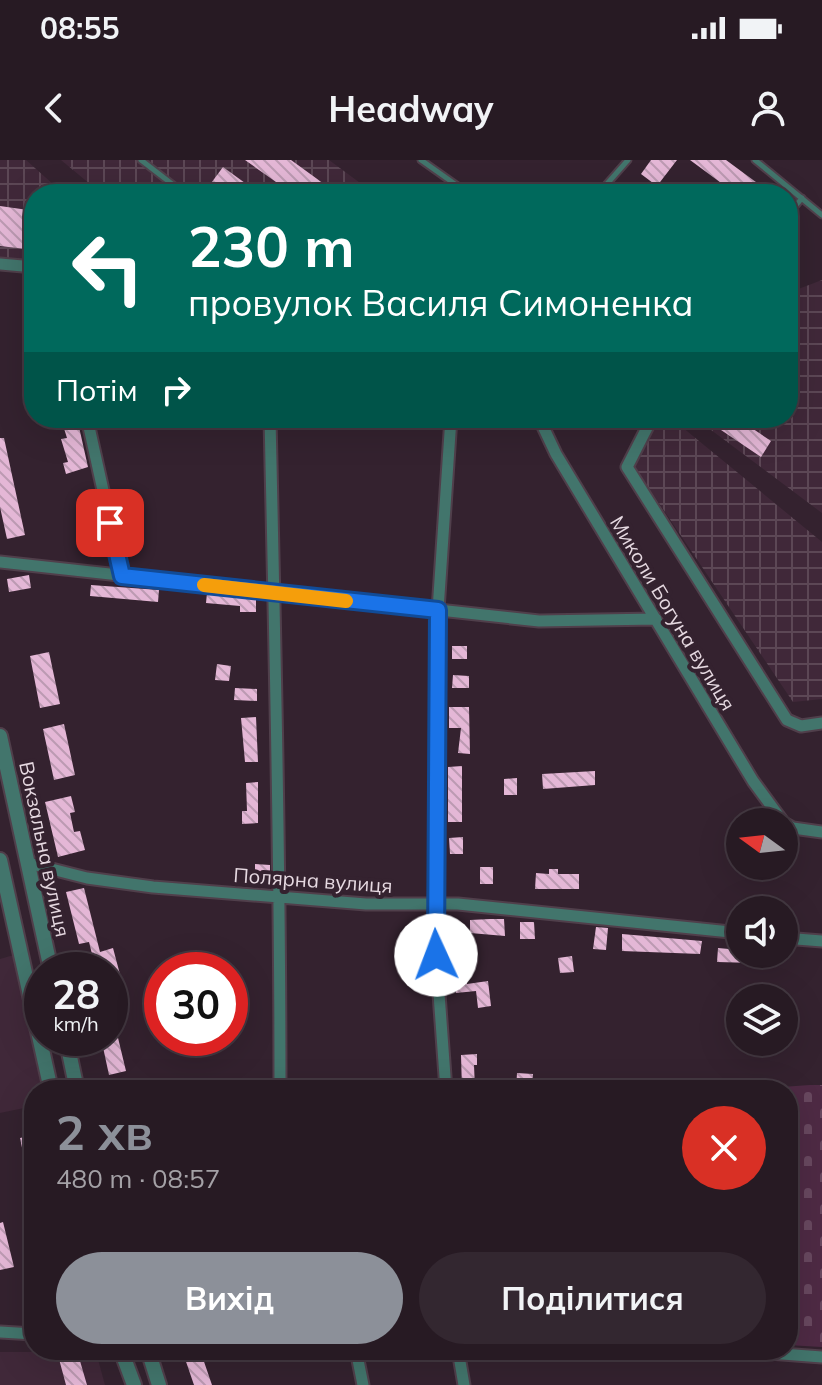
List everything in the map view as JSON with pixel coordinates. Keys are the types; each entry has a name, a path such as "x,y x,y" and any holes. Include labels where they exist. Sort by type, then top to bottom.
{"street":[{"path":"0,264 24,266"},
{"path":"89,428 122,576"},
{"path":"270,428 280,824 280,1080"},
{"path":"445,1080 435,904 438,610 450,428"},
{"name":"Миколи Богуна вулиця","path":"544,428 556,454 753,781 773,808"},
{"path":"647,428 627,467 787,720 801,726 822,723"},
{"path":"0,562 539,621 656,619"},
{"name":"Вокзальна вулиця","path":"0,736 47,952"},
{"name":"Миколи Богуна вулиця","path":"798,829 822,832"},
{"path":"0,862 49,1080"},
{"name":"Полярна вулиця","path":"28,863 100,881 366,904 491,907 726,932"},
{"path":"798,939 822,941"},
{"path":"70,1056 75,1080"},
{"path":"0,1332 24,1333"},
{"path":"798,1355 822,1357"},
{"path":"125,1360 134,1385"},
{"path":"151,1360 159,1385"},
{"path":"358,1360 363,1385"},
{"path":"460,1360 464,1385"}],"lane":[{"path":"141,160 172,184"},
{"path":"421,160 455,184"},
{"path":"607,184 628,160"},
{"path":"755,160 785,184"},
{"path":"798,195 822,215"},
{"path":"798,203 802,198"}],"shaded area":[{"path":"0,160 26,160 53,184 24,184 24,265 0,263"},
{"path":"61,160 329,160 361,184 90,184"},
{"path":"822,280 822,513 708,428 798,428 798,289"},
{"path":"654,428 683,428 822,542 822,699 793,702 634,466"},
{"path":"17,954 24,987 24,1056 39,1056 44,1080 24,1080 24,1108 0,1113 0,959"},
{"path":"0,1352 24,1352 24,1360 98,1360 105,1385 0,1385"}],"green space":[{"path":"822,1085 822,1347 798,1346 798,1086"}],"building":[{"path":"245,160 291,160 324,184 279,184"},
{"path":"651,160 677,160 659,184 641,174"},
{"path":"690,160 726,160 758,184 722,184"},
{"path":"223,167 246,184 210,184"},
{"path":"0,206 24,209 24,249 0,246"},
{"path":"64,428 79,428 88,467 66,474 63,463 68,462 61,439 67,438"},
{"path":"752,428 771,441 761,457 721,430"},
{"path":"0,438 4,438 25,535 7,539 0,507"},
{"path":"96,509 104,542 84,548 81,539 91,536 84,512"},
{"path":"29,575 31,588 9,592 7,579"},
{"path":"91,585 159,590 158,602 90,596"},
{"path":"207,593 256,599 256,612 240,612 240,606 206,603"},
{"path":"452,646 467,646 467,659 452,659"},
{"path":"49,652 60,704 40,708 30,656"},
{"path":"217,664 231,666 229,681 215,680"},
{"path":"453,675 469,676 469,688 452,688"},
{"path":"235,688 257,689 257,701 234,700"},
{"path":"449,707 469,707 470,754 458,753 461,728 449,728"},
{"path":"256,717 258,762 245,762 241,718"},
{"path":"64,724 75,775 54,780 43,729"},
{"path":"462,766 462,822 448,822 448,767"},
{"path":"595,771 595,785 543,789 542,774"},
{"path":"517,778 517,795 504,795 504,779"},
{"path":"258,782 258,823 242,824 242,811 247,811 246,783"},
{"path":"71,796 75,812 70,813 74,832 80,831 85,850 58,857 45,802"},
{"path":"463,837 463,854 450,854 449,838"},
{"path":"255,864 270,865 270,879 255,878"},
{"path":"480,867 493,867 493,884 480,884"},
{"path":"549,869 558,869 558,874 579,874 579,889 535,889 536,873 549,874"},
{"path":"84,888 100,952 92,952 89,942 79,944 66,892"},
{"path":"504,919 505,936 470,933 470,920"},
{"path":"520,922 534,922 535,939 520,939"},
{"path":"596,927 608,928 606,950 593,949"},
{"path":"622,934 702,941 700,954 622,951"},
{"path":"718,948 726,949 726,962 717,962"},
{"path":"572,956 574,972 560,973 558,958"},
{"path":"466,978 467,984 488,981 491,1006 478,1008 476,991 456,993 454,980"},
{"path":"477,1054 475,1080 462,1080 461,1055"},
{"path":"105,1056 122,1056 126,1071 109,1075"},
{"path":"517,1073 533,1074 533,1080 517,1080"},
{"path":"24,1137 24,1157 20,1138"},
{"path":"3,1222 14,1267 0,1270 0,1223"},
{"path":"59,1360 80,1360 87,1385 66,1385"},
{"path":"185,1360 203,1360 212,1385 194,1385"}],"slow traffic":[{"path":"204,585 346,601"}],"route":[{"path":"110,523 122,576 438,610 436,955"}]}
